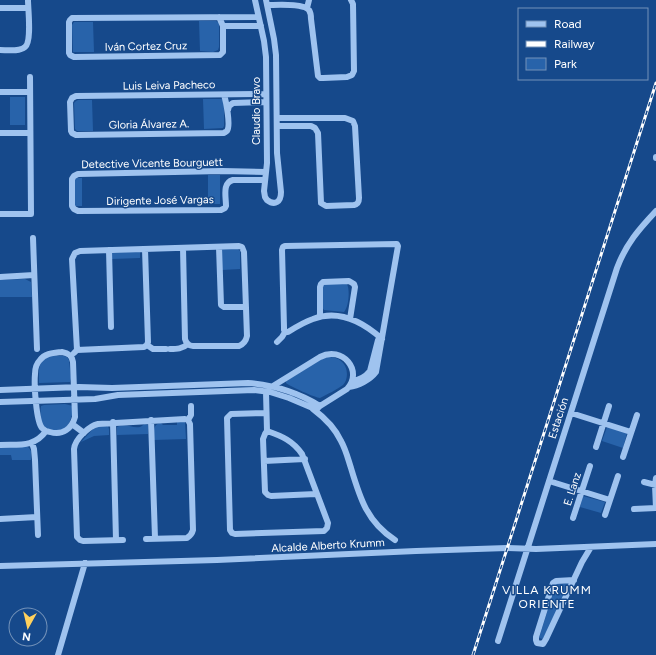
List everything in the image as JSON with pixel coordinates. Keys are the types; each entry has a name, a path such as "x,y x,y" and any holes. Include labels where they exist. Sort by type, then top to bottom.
{"street":[{"path":"0,50 16,50 26,47 29,40 28,0"},
{"name":"Claudio Bravo","path":"255,0 265,48 266,172 264,194 265,199 270,203 278,202 281,192 277,153 276,68 274,39 267,3"},
{"path":"307,8 309,0"},
{"path":"267,3 307,8 312,19 318,76 323,78 347,78 353,74 354,70 353,12 351,0"},
{"path":"0,8 28,8"},
{"path":"258,17 219,17 223,26 260,26"},
{"name":"Iván Cortez Cruz","path":"219,17 73,18 70,19 69,22 69,53 74,57 218,55 222,53 223,50 223,26"},
{"name":"Claudio Bravo","path":"266,68 276,68"},
{"path":"0,214 31,214 30,77"},
{"path":"0,92 30,92"},
{"name":"Luis Leiva Pacheco","path":"72,133 70,102 72,98 76,96 266,94"},
{"path":"224,95 228,110"},
{"path":"228,110 229,106 233,103 266,102"},
{"name":"Gloria Álvarez A.","path":"72,133 76,135 222,133 226,131 228,127 228,110"},
{"path":"277,118 313,118 323,118 345,118 354,122 359,198 358,203 354,205 324,206 321,203 318,133 314,128 313,118"},
{"path":"277,126 314,128 323,118"},
{"path":"0,133 30,132"},
{"name":"Claudio Bravo","path":"266,153 277,153"},
{"name":"Detective Vicente Bourguett","path":"74,209 72,206 72,179 76,174 222,171 266,172"},
{"name":"Dirigente José Vargas","path":"74,209 78,211 221,210 226,206 227,184 222,171"},
{"name":"Detective Vicente Bourguett","path":"227,184 233,180 265,180"},
{"name":"Estación","path":"498,641 619,262 635,233 656,211"},
{"path":"33,238 37,349"},
{"path":"286,332 284,330 283,247 396,244 398,246 380,338 376,369 374,374 358,384 351,384"},
{"path":"77,350 73,257 75,253 80,251 239,246 242,247 244,250 246,307 246,339 243,344 239,346 193,346 188,344 185,339 183,248"},
{"path":"219,247 221,305 224,307 246,307"},
{"path":"145,249 147,346"},
{"path":"109,250 112,327"},
{"path":"0,277 34,275"},
{"path":"320,317 321,284 323,282 349,281 354,284 355,287 350,318"},
{"path":"277,342 286,332 310,320 320,317 336,316 350,318 362,324 380,338"},
{"path":"71,356 77,350 147,346 153,349 181,349 188,344"},
{"path":"51,353 66,353 71,356 74,362 75,387 75,416 72,424 67,430 62,432 55,433 46,431 39,423 35,388 36,366 41,358 51,353"},
{"path":"273,386 323,356 332,354 342,356 348,361 352,368 353,375 351,384 343,392 318,408 313,409"},
{"path":"238,384 240,387 238,391"},
{"path":"0,390 75,387 112,388 258,384 284,389 300,395 320,406"},
{"path":"0,402 95,399 118,395 254,390 289,398 320,413 330,424 346,452 359,494 368,514 381,530 395,540"},
{"path":"266,392 267,432 263,440 265,490 268,495 271,496 316,494"},
{"path":"188,420 192,415 191,406"},
{"path":"596,447 609,406"},
{"path":"571,412 632,432"},
{"path":"266,413 231,414 226,419 229,529 235,534 324,531 328,524 316,494 305,459 291,442 267,432"},
{"path":"623,457 637,415"},
{"path":"113,422 120,540 82,540 78,538 77,535 74,446 76,442 95,424 113,422 151,420 188,420"},
{"path":"151,420 155,538"},
{"path":"146,539 187,538 191,535 190,424 188,420"},
{"path":"72,424 84,434"},
{"path":"0,445 32,443 41,438 46,431"},
{"path":"32,443 35,460 38,535"},
{"path":"264,461 305,459"},
{"name":"E. Lanz","path":"573,518 590,466"},
{"path":"605,515 618,476"},
{"path":"634,510 656,508 656,478"},
{"path":"549,481 610,500"},
{"path":"644,482 655,485"},
{"path":"0,519 37,517"},
{"name":"Alcalde Alberto Krumm","path":"0,566 217,560 432,550 507,548 536,549 656,544"},
{"path":"580,547 582,562"},
{"path":"574,580 556,581 553,583 536,636 537,643 542,644 545,642 574,580 582,562 591,547"},
{"path":"58,655 86,563"}],"green space":[{"path":"199,21 216,21 219,23 218,50 213,52 200,51"},
{"path":"74,22 93,22 94,52 73,52 72,25"},
{"path":"10,97 25,97 25,125 10,125"},
{"path":"203,99 222,99 224,101 223,128 204,129"},
{"path":"78,100 92,100 93,131 77,131 75,129 74,103"},
{"path":"208,175 220,175 220,204 208,204"},
{"path":"75,178 82,178 82,206 75,206"},
{"path":"237,248 240,251 240,269 222,270 222,249"},
{"path":"140,251 140,258 112,259 112,253"},
{"path":"25,279 31,282 32,297 0,297 0,280"},
{"path":"324,284 347,284 348,298 347,306 344,312 324,310 322,307 322,286"},
{"path":"50,356 67,357 69,360 70,382 39,383 39,370 41,364"},
{"path":"329,357 340,360 345,366 347,376 343,385 320,398 303,392 286,383 286,381 323,358"},
{"path":"65,404 73,406 72,416 68,425 57,431 45,428 41,421 41,406"},
{"path":"177,422 185,422 186,439 154,440 154,429 156,425 161,423 163,425 177,425"},
{"path":"145,424 148,425 148,434 117,435 117,427 126,425 140,427"},
{"path":"108,426 109,435 94,436 81,442 93,429"},
{"path":"607,427 627,433 623,448 602,441"},
{"path":"27,446 31,451 31,460 12,460 11,455 0,455 0,447"},
{"path":"583,496 605,502 601,513 580,507"},
{"path":"570,583 543,639 539,638 556,584"}],"railway":[{"path":"473,655 656,83"}],"district":[{"name":"VILLA KRUMM ORIENTE","path":"547,597"}]}
